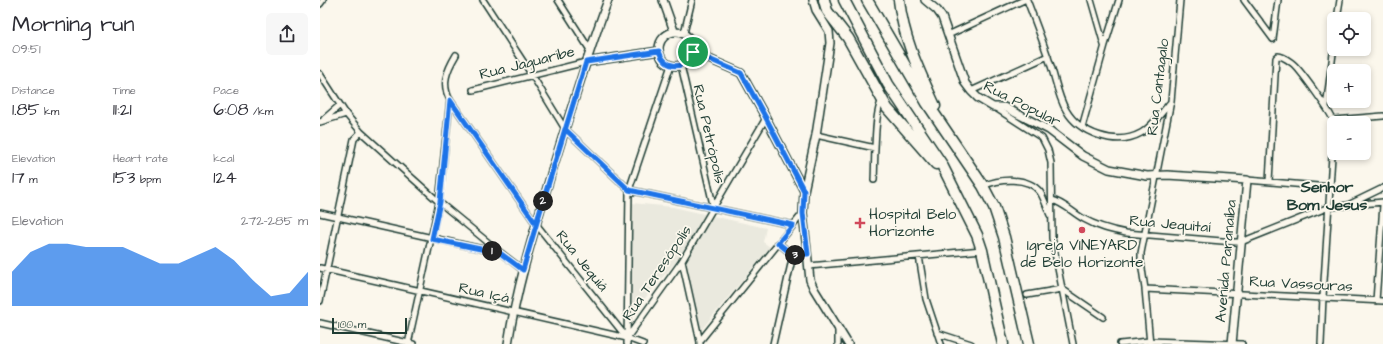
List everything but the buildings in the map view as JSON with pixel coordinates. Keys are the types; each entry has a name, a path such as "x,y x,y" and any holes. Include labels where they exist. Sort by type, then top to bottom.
{"highway":[{"path":"824,0 823,2 827,11 848,38 882,101 951,183"},
{"path":"844,0 888,84 941,163 977,235 982,250 1002,344"},
{"path":"868,0 927,103 983,186 994,207 1004,237 1029,344"},
{"path":"899,0 907,41 946,131"}],"street":[{"path":"320,4 323,0"},
{"path":"483,0 565,129 629,190 793,225"},
{"path":"558,0 590,50"},
{"path":"508,344 513,311 536,224 586,62 608,0"},
{"path":"663,0 674,31"},
{"path":"684,33 692,0"},
{"path":"813,0 816,10 829,31 830,43 816,136 804,191 803,213 810,280 848,344"},
{"path":"820,0 820,6 827,18 833,42 827,62"},
{"name":"Rua Popular","path":"925,0 937,10 942,17 965,83 970,91 978,98 993,107 1004,107 1049,130 1083,156 1109,169 1147,176 1157,176"},
{"path":"948,35 1026,0 1048,56 1065,108 1072,119 1082,127 1108,137 1132,137 1142,133 1172,101"},
{"path":"1091,0 1104,45"},
{"path":"1082,127 1104,45 1119,0"},
{"name":"Rua Cantagalo","path":"1150,342 1141,253 1172,101 1180,0"},
{"path":"1244,0 1273,39 1278,0"},
{"path":"1338,12 1340,0"},
{"path":"674,31 684,33 691,41 693,52 686,62 681,65 670,65 661,57 659,44 662,38 668,33 674,31"},
{"name":"Rua Jaguaribe","path":"473,90 586,62 659,51"},
{"path":"693,52 741,73 804,191"},
{"path":"320,323 410,344 419,291 440,202 450,100 446,90 445,79 446,73 456,55"},
{"path":"970,91 1048,56"},
{"path":"1270,181 1276,58 1278,56 1281,56 1292,63 1326,107 1330,116"},
{"path":"1326,107 1333,56"},
{"path":"627,344 629,190 670,65"},
{"name":"Rua Petrópolis","path":"681,65 714,209"},
{"path":"320,74 346,114 360,132 500,253 523,270"},
{"name":"Rua Jequiá","path":"450,100 536,224 627,338"},
{"path":"874,180 878,112 882,101"},
{"path":"321,121 340,105"},
{"path":"993,107 1042,138 1048,150 1051,163 1052,238 1073,344"},
{"path":"321,121 346,114"},
{"path":"1371,118 1383,116"},
{"name":"Rua Teresópolis","path":"627,338 682,261 714,209 766,118"},
{"path":"320,301 354,139 360,132"},
{"path":"816,136 876,148"},
{"path":"1321,344 1332,160"},
{"path":"1157,176 1167,175 1330,186"},
{"path":"983,186 1000,180 1026,183 1040,192 1051,217"},
{"name":"Avenida Paranaíba","path":"1232,344 1247,180"},
{"path":"1344,206 1383,188"},
{"name":"Rua Jequitaí","path":"1052,200 1063,204 1096,225 1120,232 1234,242 1241,242 1330,207 1383,204"},
{"path":"1376,300 1383,204"},
{"path":"320,213 500,253"},
{"path":"700,343 803,213"},
{"path":"778,243 793,255 808,254"},
{"path":"809,266 982,250"},
{"path":"773,344 793,255"},
{"path":"919,256 925,293 941,344"},
{"path":"682,261 700,343"},
{"name":"Rua Içá","path":"320,268 513,311 627,338 643,344"},
{"path":"1027,294 1062,289 1103,317"},
{"name":"Rua Vassouras","path":"1145,289 1383,301"},
{"path":"838,329 838,344"},
{"path":"937,333 971,344"},
{"path":"1120,344 1150,342 1242,344"}],"shaded area":[{"path":"632,203 673,207 766,228 763,242 770,247 696,336 678,259 630,316"}],"place":[{"name":"Hospital Belo Horizonte","path":"860,223"},
{"name":"Igreja VINEYARD de Belo Horizonte","path":"1082,230"}],"district":[{"name":"Senhor Bom Jesus","path":"1327,196"}],"route":[{"path":"693,52 686,62 676,66 665,62 659,51 586,62 565,129 536,224 523,270 500,253 432,239 440,202 450,100 536,224 551,176 565,129 629,190 793,225 778,243 793,255 808,254 803,213 804,191 741,73 693,52"}]}
